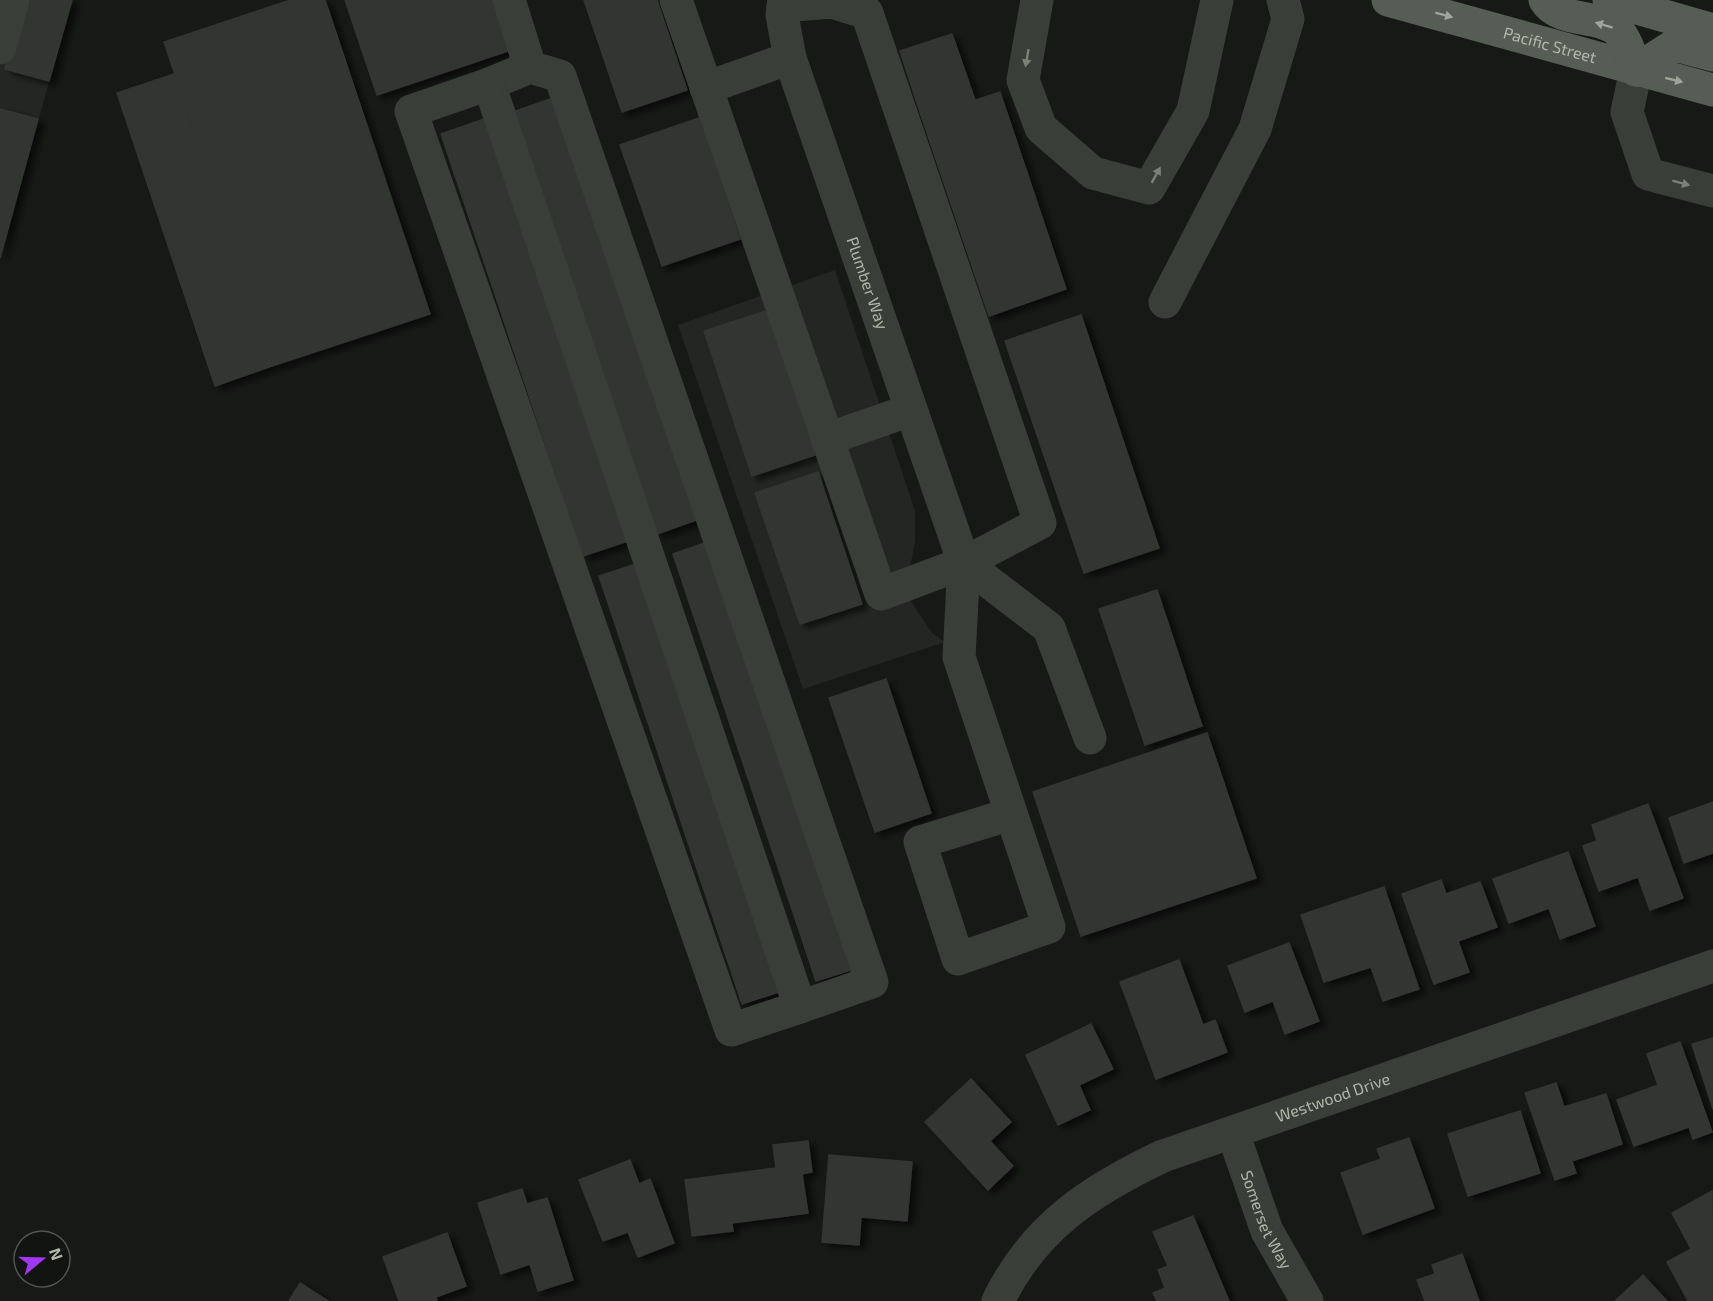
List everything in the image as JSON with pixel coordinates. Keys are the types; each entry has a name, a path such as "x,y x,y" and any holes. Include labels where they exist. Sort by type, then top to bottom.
{"main road":[{"name":"Pacific Street","path":"1388,0 1713,90"},
{"path":"1545,0 1555,11 1613,27 1622,36 1636,70 1675,45 1713,55"},
{"path":"1609,0 1713,30"}],"street":[{"path":"0,48 13,0"},
{"path":"509,0 530,67"},
{"path":"676,0 881,594 964,563 1040,523 867,13 832,2 784,3"},
{"path":"1037,0 1023,80 1041,128 1093,173 1149,189 1192,111 1217,0"},
{"path":"1165,302 1255,129 1288,19 1283,0"},
{"name":"Plumber Way","path":"784,3 782,15 790,58 964,563"},
{"path":"706,88 790,58"},
{"path":"530,67 560,76 872,982 731,1030 411,111 489,84 530,67"},
{"path":"1636,70 1627,112 1648,174 1713,192"},
{"path":"489,84 800,1007"},
{"path":"827,439 911,410"},
{"path":"964,563 1049,628 1090,738"},
{"path":"964,563 959,657 1049,927 958,959 920,842 1011,814"},
{"name":"Westwood Drive","path":"998,1301 1031,1250 1065,1213 1112,1180 1163,1156 1713,966"},
{"name":"Somerset Way","path":"1233,1133 1267,1232 1307,1301"}],"shaded area":[{"path":"0,0 72,0 0,257"},
{"path":"835,270 915,511 915,542 908,577 911,601 932,633 945,642 803,689 678,325"}],"building":[{"path":"25,0 72,0 49,81 5,69"},
{"path":"290,0 325,0 430,314 272,366 164,42"},
{"path":"345,0 494,0 511,50 377,95"},
{"path":"584,0 657,0 687,90 622,112"},
{"path":"952,34 975,100 922,118 900,51"},
{"path":"174,74 272,366 215,386 117,93"},
{"path":"1000,92 1066,289 989,316 922,118"},
{"path":"561,95 702,518 657,534 516,111"},
{"path":"0,109 38,119 0,258"},
{"path":"487,118 628,541 583,556 441,134"},
{"path":"699,118 740,239 662,266 620,145"},
{"path":"766,311 815,455 752,476 704,331"},
{"path":"1081,315 1159,548 1084,573 1005,341"},
{"path":"818,472 862,604 800,624 755,493"},
{"path":"710,541 854,969 816,981 673,554"},
{"path":"636,564 779,992 742,1004 599,576"},
{"path":"1157,590 1202,726 1145,745 1099,609"},
{"path":"886,679 931,813 875,832 829,698"},
{"path":"1207,733 1256,878 1081,936 1033,792"},
{"path":"1713,802 1713,853 1684,863 1669,818"},
{"path":"1648,804 1683,898 1650,910 1638,877 1599,891 1583,846 1597,841 1592,825"},
{"path":"1568,852 1595,926 1560,939 1549,908 1509,923 1493,879"},
{"path":"1441,880 1446,894 1480,882 1497,927 1458,941 1469,972 1434,984 1402,894"},
{"path":"1384,887 1419,989 1383,1001 1371,967 1324,982 1301,915"},
{"path":"1289,943 1319,1021 1285,1034 1273,1001 1245,1012 1228,966"},
{"path":"1179,960 1203,1025 1215,1020 1227,1052 1156,1079 1120,982"},
{"path":"1091,1024 1113,1069 1079,1085 1090,1110 1058,1125 1026,1055"},
{"path":"1713,1038 1713,1109 1692,1044"},
{"path":"1680,1042 1712,1132 1693,1139 1689,1127 1634,1146 1617,1100 1658,1085 1647,1054"},
{"path":"971,1079 1011,1122 990,1141 1013,1166 988,1190 925,1122"},
{"path":"1556,1083 1564,1107 1606,1094 1622,1144 1572,1161 1576,1173 1555,1180 1525,1093"},
{"path":"1520,1111 1540,1173 1468,1196 1448,1134"},
{"path":"1409,1138 1434,1208 1363,1234 1341,1173 1381,1159 1377,1149"},
{"path":"808,1141 812,1172 802,1174 808,1213 732,1223 733,1231 692,1236 685,1180 776,1168 773,1145"},
{"path":"829,1155 912,1162 907,1221 861,1217 859,1245 822,1242"},
{"path":"630,1160 639,1184 650,1179 674,1243 638,1257 628,1232 603,1241 579,1180"},
{"path":"522,1189 527,1204 547,1198 573,1280 538,1291 530,1264 501,1274 478,1203"},
{"path":"1712,1191 1713,1301 1688,1301 1667,1262 1691,1249 1672,1213"},
{"path":"1193,1216 1229,1301 1157,1301 1153,1293 1165,1288 1158,1270 1168,1266 1153,1232"},
{"path":"447,1233 466,1286 436,1297 437,1301 399,1301 383,1257"},
{"path":"1462,1254 1479,1301 1425,1301 1417,1280 1435,1274 1432,1265"},
{"path":"1643,1275 1667,1301 1615,1301"},
{"path":"300,1283 328,1301 289,1301"}]}
